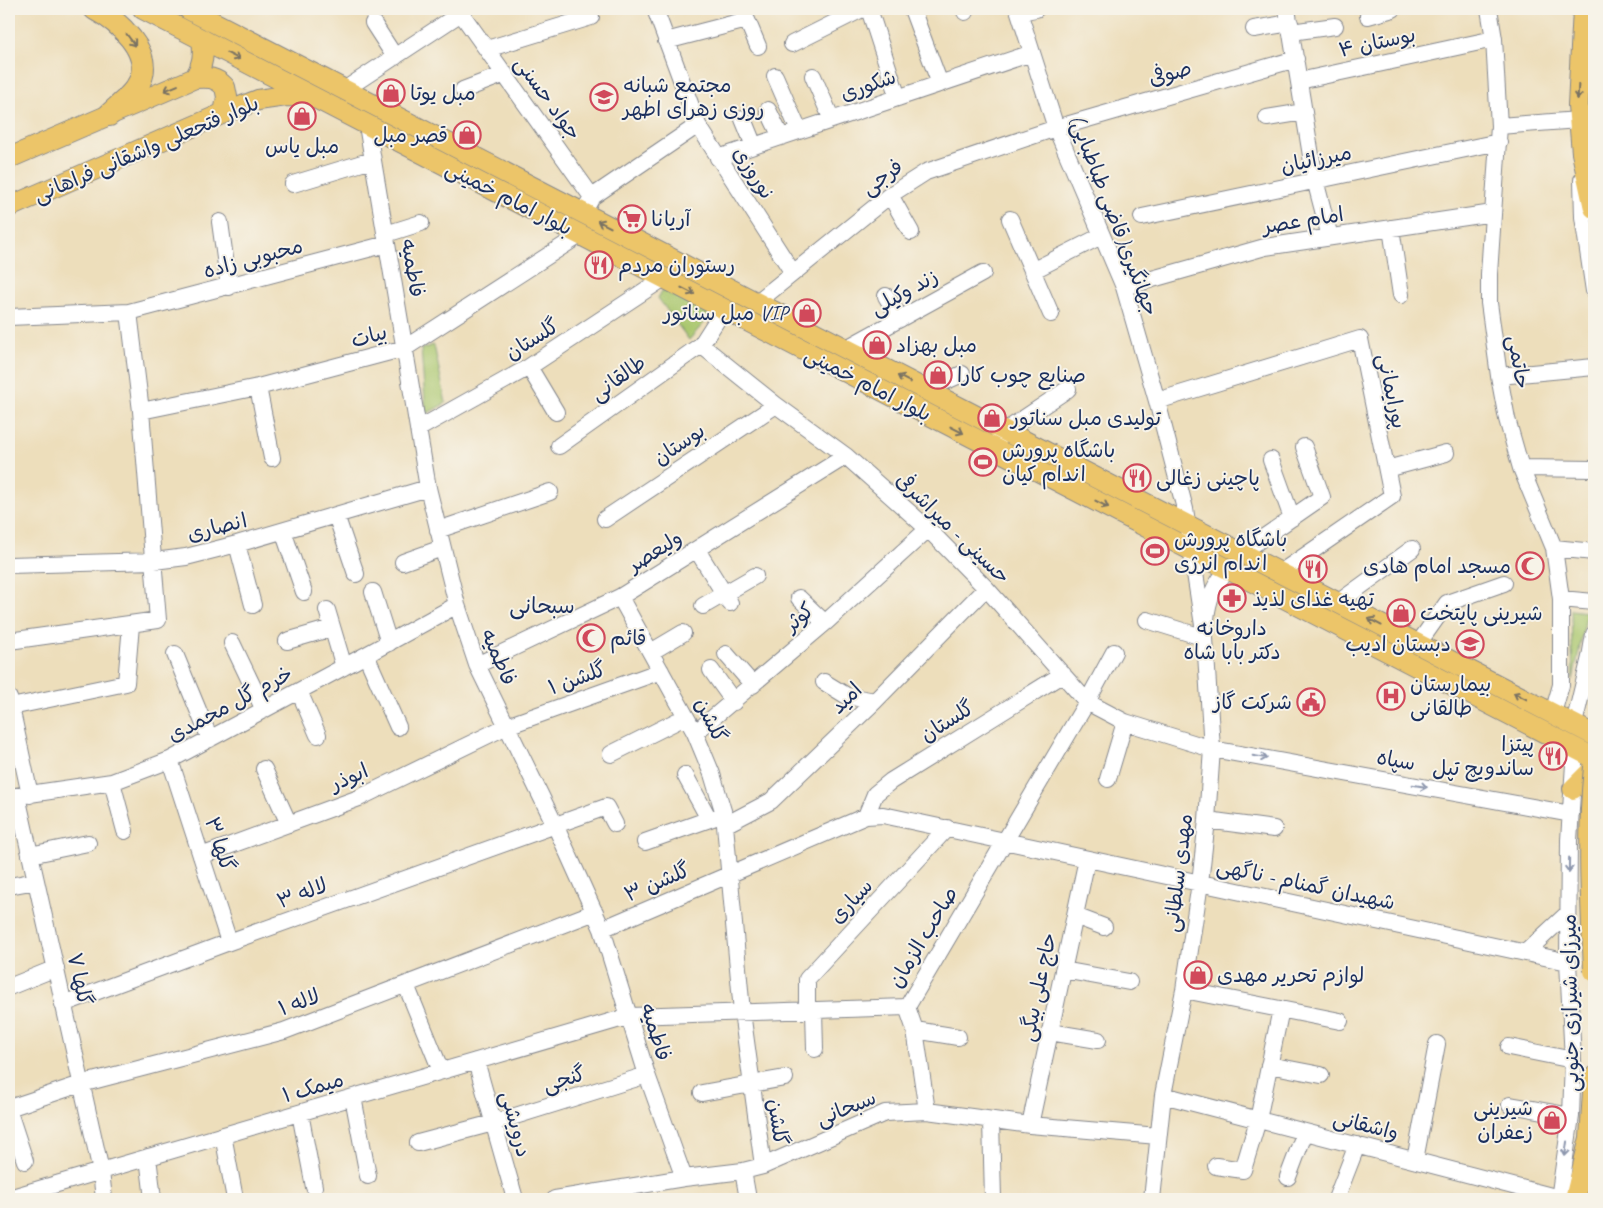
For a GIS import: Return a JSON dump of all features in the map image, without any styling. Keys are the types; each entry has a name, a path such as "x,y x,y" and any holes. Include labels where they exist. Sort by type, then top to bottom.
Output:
{"highway":[{"path":"95,9 129,36 139,51 142,61 143,73 140,83 108,115"}],"main road":[{"name":"بلوار امام خمینی","path":"143,9 1594,758"},
{"name":"بلوار امام خمینی","path":"188,9 344,90 588,205 756,303 1594,734"},
{"path":"1583,9 1578,105 1582,153 1594,208"},
{"path":"195,78 201,68 204,53 202,39"},
{"path":"9,158 195,78 208,77 215,79 225,87 227,97 224,113"},
{"name":"بلوار فتحعلی واشقانی فراهانی","path":"9,207 258,100 286,96 314,97"},
{"path":"1573,789 1594,768"},
{"name":"میرزای شیرازی جنوبی","path":"1594,768 1590,887 1594,976"},
{"name":"میرزای شیرازی جنوبی","path":"1564,1199 1590,1138 1594,1077"}],"street":[{"name":"نوروزی","path":"655,9 698,125 793,273"},
{"path":"792,44 862,9"},
{"path":"869,9 898,98"},
{"path":"912,9 940,84"},
{"path":"1019,11 1036,9"},
{"path":"1368,16 1393,9"},
{"name":"حاتمی","path":"1489,9 1494,39 1499,134 1488,274 1489,303 1507,418 1521,468 1554,548 1562,599 1561,685 1553,713"},
{"path":"344,90 460,11"},
{"name":"جواد حسنی","path":"460,11 505,74 588,205"},
{"name":"جهانگیری(قاضی طباطبایی)","path":"1019,11 1056,128 1124,287 1157,401 1185,509 1192,551"},
{"path":"487,49 591,16"},
{"path":"666,42 747,20 758,46"},
{"path":"1254,30 1290,21 1335,26"},
{"path":"1290,21 1315,180 1330,237"},
{"path":"373,23 395,57"},
{"name":"بوستان ۴","path":"1299,81 1494,39"},
{"name":"شکوری","path":"718,158 1032,53"},
{"name":"صوفی","path":"1056,128 1296,59"},
{"path":"463,90 505,74"},
{"path":"775,76 799,131"},
{"path":"812,84 832,120"},
{"path":"768,110 781,137"},
{"path":"1266,118 1304,112"},
{"path":"743,119 754,146"},
{"name":"میرزائیان","path":"1142,217 1315,180 1499,134 1579,120"},
{"name":"فاطمیه","path":"367,125 428,488 457,605 477,665 555,826 602,929 647,1075 684,1178"},
{"path":"588,205 698,125"},
{"name":"فرجی","path":"756,303 890,195 926,172 1056,128"},
{"path":"1582,153 1583,217 1594,291"},
{"path":"293,184 372,160"},
{"path":"890,195 911,232"},
{"name":"امام عصر","path":"1124,287 1265,247 1493,213"},
{"path":"1010,219 1051,314"},
{"path":"220,222 229,287"},
{"name":"محبوبی زاده","path":"9,317 130,312 229,287 386,239 421,223"},
{"path":"1391,228 1400,295"},
{"name":"بیات","path":"141,411 258,387 404,348 580,235"},
{"path":"1032,271 1102,236"},
{"name":"زند وکیلی","path":"845,349 983,273"},
{"name":"گلستان","path":"418,429 529,367 664,278"},
{"path":"886,296 900,319"},
{"path":"701,345 724,309"},
{"path":"9,641 158,620 141,411 130,312"},
{"name":"پورایمانی","path":"1157,401 1360,339 1392,496 1280,573"},
{"name":"حسینی - میراشرفی","path":"701,345 776,405 846,456 928,529 986,588 1087,702 1125,722 1212,748"},
{"name":"طالقانی","path":"559,446 701,345"},
{"path":"529,367 556,412"},
{"path":"1499,376 1594,367"},
{"path":"926,390 962,374"},
{"path":"258,387 272,458"},
{"path":"990,447 1006,431 1068,389"},
{"name":"بوستان","path":"605,519 776,405"},
{"path":"1241,553 1322,497 1304,447"},
{"path":"1387,469 1446,453"},
{"name":"ولیعصر","path":"477,665 620,597 846,456"},
{"path":"1271,460 1292,518"},
{"path":"1521,468 1594,469"},
{"name":"انصاری","path":"9,565 154,561 186,557 283,531 428,488"},
{"path":"438,530 550,492"},
{"path":"336,515 356,574"},
{"name":"کوثر","path":"695,733 734,702 825,623 928,529"},
{"path":"283,531 304,592"},
{"path":"237,544 253,605"},
{"path":"402,562 442,548"},
{"path":"1554,548 1594,552"},
{"path":"1339,602 1412,549"},
{"path":"697,550 727,599"},
{"name":"مهدی سلطانی","path":"1152,1199 1163,1095 1184,990 1200,883 1212,748 1205,638 1192,551"},
{"path":"1147,620 1205,638 1209,599 1220,578 1228,570"},
{"path":"703,606 727,599 755,576"},
{"path":"1418,644 1447,603 1504,583"},
{"name":"امید","path":"645,842 771,801 986,588"},
{"path":"373,592 389,643"},
{"name":"گلشن","path":"620,597 695,733 712,774 729,874 742,1012 763,1166"},
{"path":"799,598 825,623"},
{"path":"1562,599 1594,602"},
{"name":"خرم گل محمدی","path":"19,796 112,782 170,760 457,605"},
{"path":"327,610 344,667"},
{"path":"11,711 126,683 131,625"},
{"path":"287,642 332,628"},
{"path":"651,652 683,633"},
{"path":"1574,724 1594,634"},
{"path":"232,643 264,710"},
{"name":"صاحب الزمان","path":"630,1016 907,1007 1087,702 1114,652"},
{"path":"175,654 210,739"},
{"path":"726,654 753,685"},
{"path":"366,655 398,727"},
{"path":"1590,657 1594,676"},
{"path":"710,670 734,702"},
{"name":"گلشن ۱","path":"507,726 661,671"},
{"name":"گلستان","path":"866,816 875,794 891,781 1063,674"},
{"path":"824,682 847,696 874,701"},
{"path":"299,691 318,734"},
{"name":"گلها ۷","path":"11,711 19,796 30,855 101,1171 104,1199"},
{"path":"611,754 686,717"},
{"path":"1108,779 1125,722"},
{"name":"ابوذر","path":"201,856 359,798 507,726"},
{"name":"میرزای شیرازی جنوبی","path":"1564,1199 1571,1116 1573,1060 1568,962 1569,840 1574,764 1570,746"},
{"name":"سپاه","path":"1212,748 1571,814"},
{"name":"گلها ۳","path":"170,760 229,942"},
{"path":"264,769 289,824"},
{"path":"685,775 719,819"},
{"path":"112,782 125,832"},
{"name":"لاله ۳","path":"64,1004 229,942 555,826 606,806 615,824"},
{"path":"1569,840 1584,818 1594,812"},
{"path":"729,874 866,816 883,815 1005,841"},
{"path":"1207,820 1274,829"},
{"name":"سیاری","path":"815,1049 807,979 947,828"},
{"name":"شهیدان گمنام - ناگهی","path":"1005,841 1568,962"},
{"path":"30,855 88,843"},
{"name":"حاج علی بیگی","path":"1030,1125 1087,859"},
{"name":"گلشن ۳","path":"602,929 729,874"},
{"path":"9,886 36,880"},
{"name":"لاله ۱","path":"9,1108 81,1084 284,1031 595,912"},
{"path":"1525,953 1568,913"},
{"path":"1075,916 1104,927"},
{"path":"9,987 56,968"},
{"path":"1063,970 1129,982"},
{"path":"406,985 439,1066"},
{"path":"1184,990 1340,1021"},
{"path":"907,1007 915,1030 927,1111"},
{"path":"1216,1166 1243,1170 1258,1120 1280,1009"},
{"name":"میمک ۱","path":"9,1198 630,1016"},
{"path":"915,1030 958,1037"},
{"path":"1050,1032 1098,1040"},
{"path":"1415,1160 1437,1044"},
{"path":"1509,1047 1573,1060"},
{"name":"درویشی","path":"476,1061 515,1199"},
{"path":"1269,1064 1322,1075"},
{"name":"گنجی","path":"418,1143 493,1123 647,1075"},
{"path":"702,1093 785,1078"},
{"name":"واشقانی","path":"1163,1095 1564,1199"},
{"path":"353,1097 368,1176"},
{"path":"1510,1105 1571,1116"},
{"name":"سبحانی","path":"555,1199 641,1192 684,1178 743,1171 763,1166 885,1113 927,1111 1030,1125 1158,1136"},
{"path":"9,1112 25,1161"},
{"path":"300,1113 314,1187"},
{"path":"991,1120 993,1199"},
{"path":"1288,1176 1305,1132"},
{"path":"223,1135 235,1199"},
{"path":"1336,1199 1357,1145"},
{"path":"148,1157 153,1199"},
{"path":"743,1171 748,1199"}],"green space":[{"path":"669,287 712,314 689,340 658,298 662,291"},
{"path":"434,345 446,403 426,414 421,349"},
{"path":"1571,610 1587,612 1573,680"}],"place":[{"name":"مبل یوتا","path":"391,93"},
{"name":"مجتمع شبانه روزی زهرای اطهر","path":"604,97"},
{"name":"مبل یاس","path":"302,116"},
{"name":"قصر مبل","path":"467,135"},
{"name":"آريانا","path":"632,219"},
{"name":"رستوران مردم","path":"599,265"},
{"name":"مبل سناتور VIP","path":"807,313"},
{"name":"مبل بهزاد","path":"877,345"},
{"name":"صنایع چوب کارا","path":"938,375"},
{"name":"تولیدی مبل سناتور","path":"992,418"},
{"name":"باشگاه پرورش اندام کیان","path":"983,462"},
{"name":"پاچینی زغالی","path":"1137,478"},
{"name":"باشگاه پرورش اندام انرژی","path":"1155,551"},
{"name":"مسجد امام هادی","path":"1530,566"},
{"name":"تهیه غذای لذیذ","path":"1313,569"},
{"name":"داروخانه دکتر بابا شاه","path":"1232,598"},
{"name":"شیرینی پایتخت","path":"1401,613"},
{"name":"قائم","path":"591,638"},
{"name":"دبستان ادیب","path":"1470,644"},
{"name":"بیمارستان طالقانی","path":"1391,696"},
{"name":"شرکت گاز","path":"1311,702"},
{"name":"پیتزا ساندویچ تپل","path":"1553,756"},
{"name":"لوازم تحریر مهدی","path":"1198,975"},
{"name":"شیرینی زعفران","path":"1552,1120"}],"district":[{"name":"سبحانی","path":"542,606"}]}
